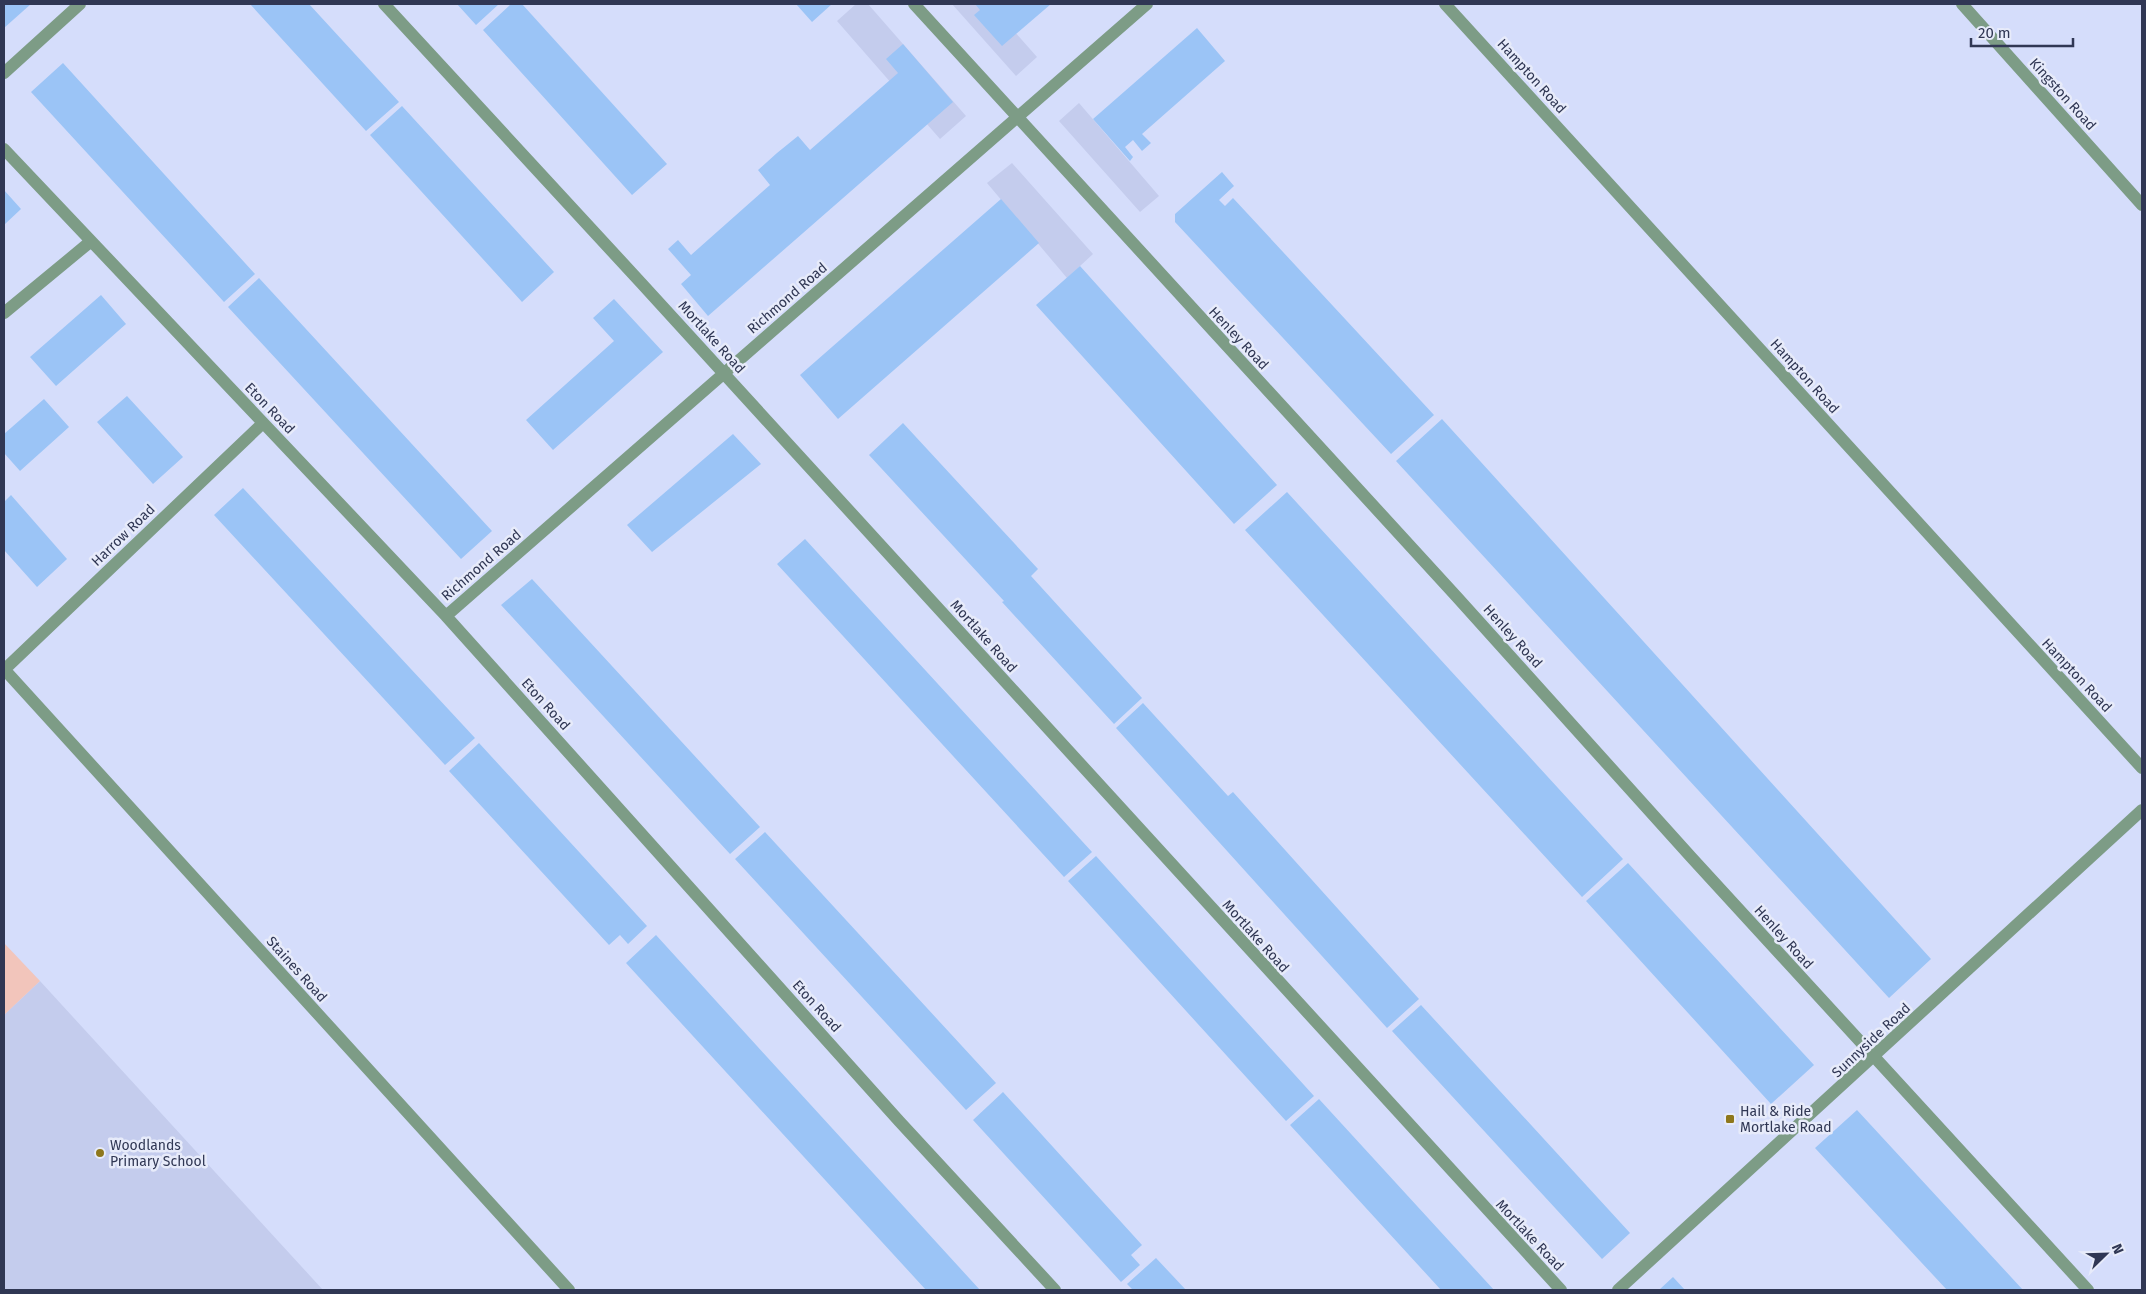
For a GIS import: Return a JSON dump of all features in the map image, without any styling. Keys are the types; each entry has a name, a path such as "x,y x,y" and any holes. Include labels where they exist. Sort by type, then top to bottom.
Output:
{"street":[{"path":"4,73 80,4"},
{"name":"Mortlake Road","path":"384,4 880,543 1145,837 1561,1290"},
{"name":"Henley Road","path":"914,4 2088,1290"},
{"name":"Richmond Road","path":"446,616 1147,4"},
{"name":"Hampton Road","path":"1445,4 2142,768"},
{"name":"Kingston Road","path":"1962,4 2142,205"},
{"name":"Eton Road","path":"4,149 446,616 899,1121 1055,1290"},
{"path":"4,313 90,242"},
{"name":"Harrow Road","path":"4,669 263,423"},
{"name":"Staines Road","path":"4,669 568,1290"},
{"name":"Sunnyside Road","path":"1618,1290 2142,810"}],"shaded area":[{"path":"856,4 868,4 966,116 940,139 837,21"},
{"path":"952,4 990,4 1037,57 1016,76"},
{"path":"1079,103 1159,196 1140,212 1059,121"},
{"path":"1012,163 1093,254 1067,278 987,183"},
{"path":"4,943 40,981 4,1015"},
{"name":"Woodlands Primary School","path":"40,981 323,1290 4,1290 4,1015"}],"building":[{"path":"4,4 31,4 4,28"},
{"path":"250,4 309,4 399,102 366,131"},
{"path":"457,4 499,4 476,25"},
{"path":"511,4 522,4 667,164 632,195 483,30"},
{"path":"796,4 832,4 812,22"},
{"path":"975,4 1051,4 1002,46 974,15 980,10"},
{"path":"1197,28 1225,61 1142,134 1151,143 1142,151 1133,140 1125,147 1133,157 1130,161 1093,119"},
{"path":"903,44 953,102 708,316 681,284 691,275 668,249 678,240 691,255 770,185 758,170 777,153 798,136 810,150 898,73 886,59"},
{"path":"63,63 255,274 224,302 31,92"},
{"path":"402,106 554,272 522,302 370,135"},
{"path":"1222,172 1234,186 1219,200 1225,206 1233,198 1434,415 1391,454 1175,222 1175,214"},
{"path":"4,190 21,209 4,225"},
{"path":"1001,199 1039,243 838,419 800,375"},
{"path":"1080,266 1277,485 1234,524 1036,305"},
{"path":"259,278 492,531 461,559 228,307"},
{"path":"101,295 126,324 56,386 30,357"},
{"path":"614,299 663,352 553,450 526,420 614,341 593,318"},
{"path":"127,396 183,457 153,484 97,422"},
{"path":"44,399 69,427 20,471 4,453 4,434"},
{"path":"1442,419 1931,959 1889,998 1396,461"},
{"path":"903,423 1038,569 1031,576 1142,698 1114,724 869,455"},
{"path":"733,434 761,464 652,552 627,525"},
{"path":"243,488 475,738 445,765 214,515"},
{"path":"1287,492 1623,859 1582,897 1245,530"},
{"path":"11,495 67,559 37,587 4,550 4,502"},
{"path":"805,539 1092,852 1064,877 777,564"},
{"path":"532,579 760,827 730,854 501,605"},
{"path":"1143,703 1228,796 1233,792 1419,999 1387,1028 1116,728"},
{"path":"479,743 647,926 628,944 620,935 609,945 449,771"},
{"path":"765,832 996,1083 966,1110 735,859"},
{"path":"1096,856 1314,1096 1286,1121 1068,881"},
{"path":"1628,863 1814,1065 1771,1104 1586,901"},
{"path":"656,935 980,1290 926,1290 626,963"},
{"path":"1421,1005 1630,1233 1602,1259 1392,1031"},
{"path":"1003,1092 1142,1245 1131,1255 1140,1265 1121,1282 973,1120"},
{"path":"1319,1099 1494,1290 1441,1290 1290,1125"},
{"path":"1857,1110 2023,1290 1947,1290 1815,1148"},
{"path":"1156,1258 1186,1290 1133,1290 1127,1284"},
{"path":"1673,1277 1685,1290 1659,1290"}],"place":[{"name":"Hail & Ride Mortlake Road","path":"1730,1119"},
{"name":"Woodlands Primary School","path":"100,1153"}]}
